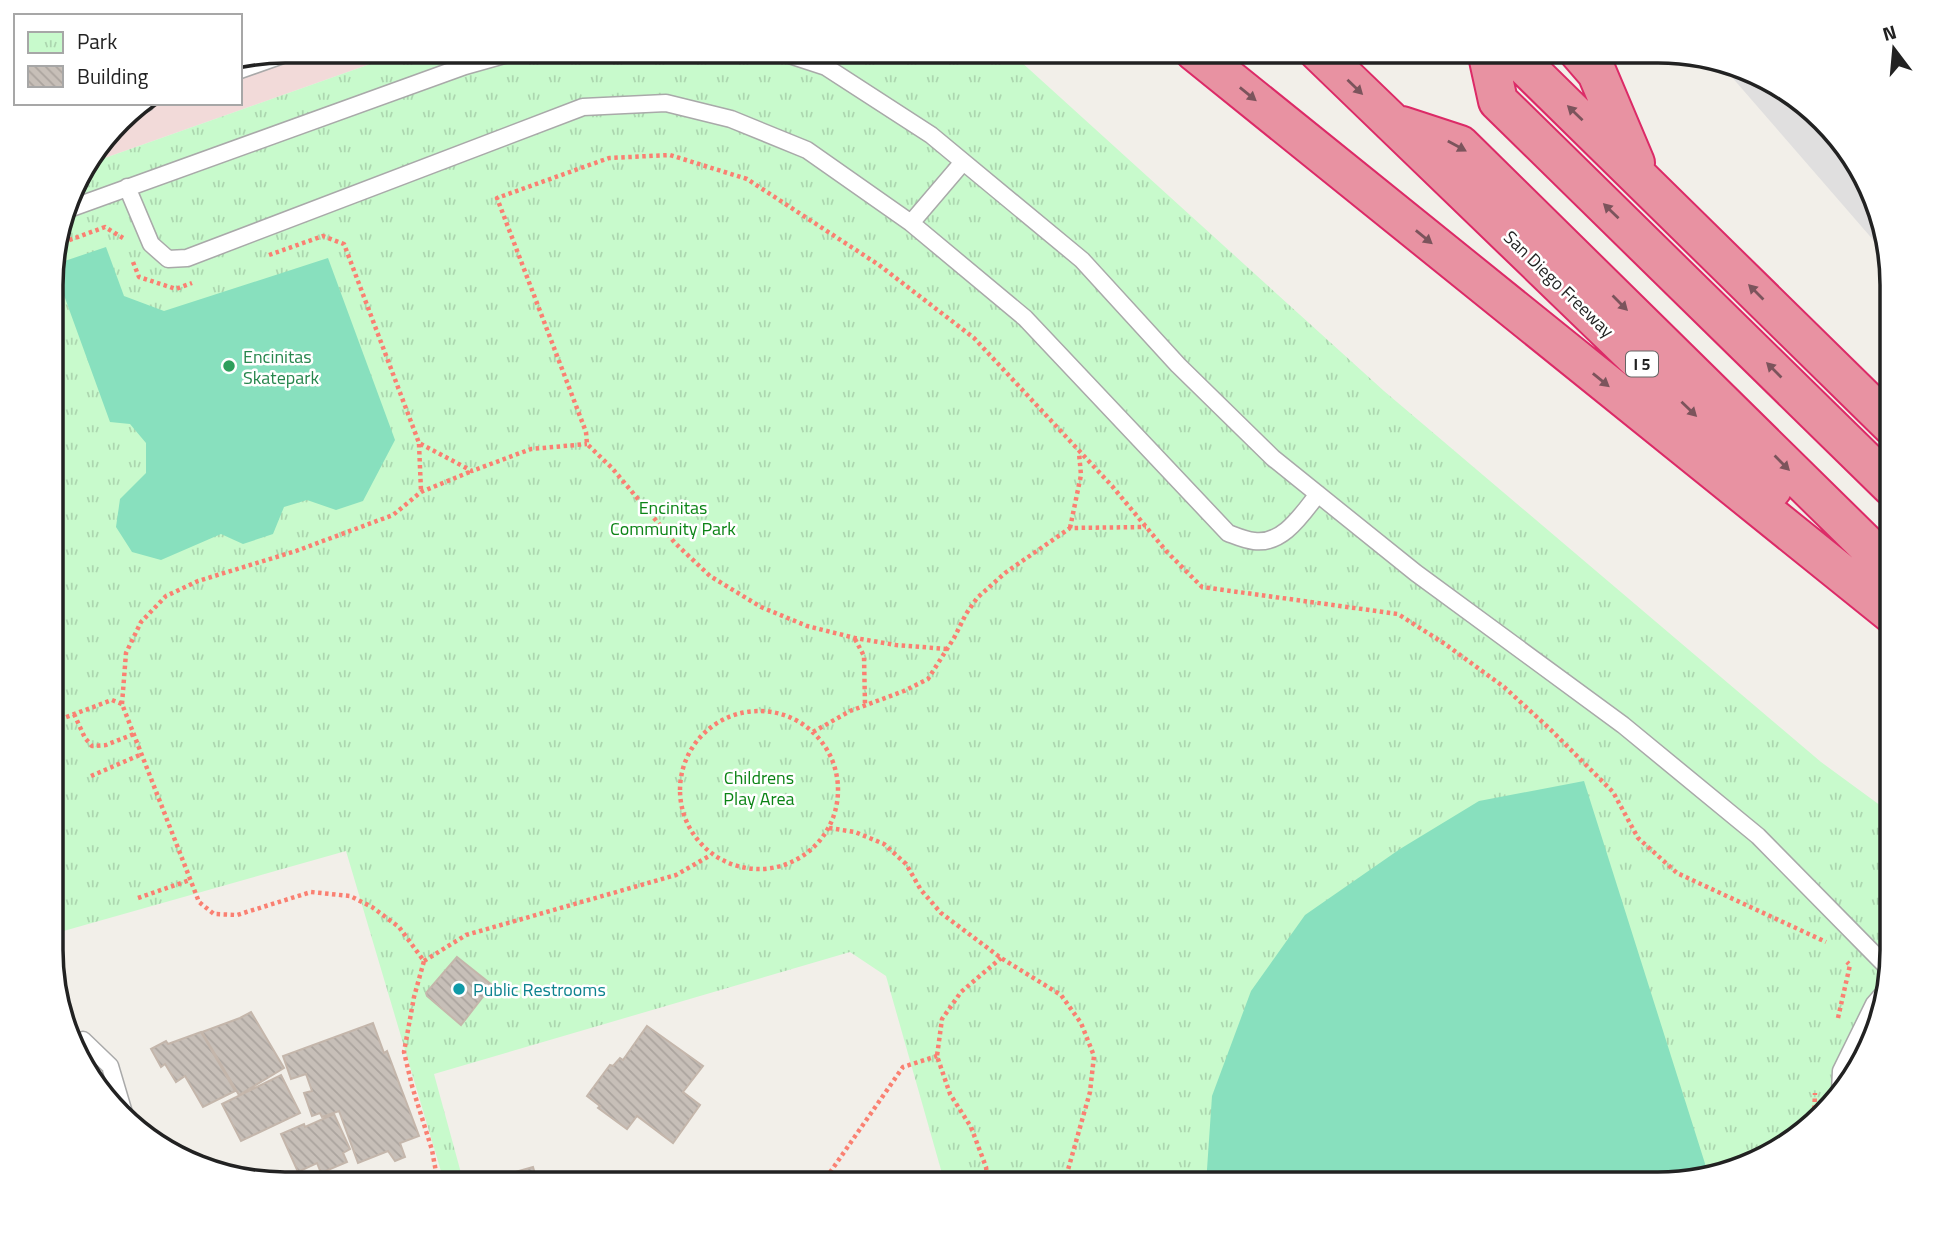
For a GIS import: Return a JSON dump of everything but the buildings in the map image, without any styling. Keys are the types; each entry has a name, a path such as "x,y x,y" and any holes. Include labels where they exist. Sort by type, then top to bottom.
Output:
{"highway":[{"path":"1209,63 1880,604"},
{"name":"San Diego Freeway","path":"1330,63 1880,592"},
{"path":"1490,63 1498,101 1880,474"},
{"path":"1522,63 1880,414"},
{"path":"1588,63 1597,73 1642,178"},
{"path":"1393,124 1460,145 1880,558"}],"lane":[{"path":"78,206 476,63"},
{"path":"814,63 826,67 931,135 1082,260 1178,365 1273,458 1416,573 1623,725 1758,836 1880,960"},
{"path":"127,187 151,244 168,258 187,258 583,107 666,103 731,119 807,150 911,223 1025,318 1228,533 1255,541 1275,539 1293,524 1318,494"},
{"path":"911,223 963,162"},
{"path":"1842,1075 1871,1010"},
{"path":"83,1040 110,1066 119,1096"}],"path":[{"path":"498,198 586,432 587,444 612,468 675,543 710,576 761,607 807,626 896,645 947,649"},
{"path":"346,250 419,443 421,492"},
{"path":"419,443 472,471"},
{"path":"424,961 399,927 372,907 350,897 311,892 237,915 214,914 199,902 122,704 126,653 141,622 166,596 198,581 296,551 393,515 421,492 531,449 587,444"},
{"path":"1070,528 1081,475 1079,450"},
{"path":"813,732 865,705 929,679 977,598 1004,573 1070,528 1146,527"},
{"path":"855,638 864,656 865,705"},
{"path":"63,718 112,699 122,704"},
{"path":"767,711 792,717 813,732 829,751 838,776 838,803 829,828 812,849 789,864 763,870 736,867 711,855 692,835 681,811 679,785 684,760 698,738 717,722 741,712 767,711"},
{"path":"75,713 85,738 92,746 106,745 134,734"},
{"path":"91,776 142,754"},
{"path":"829,828 855,832 884,844 906,864 941,913 1001,958 1061,995 1081,1023 1094,1056 1090,1092 1067,1172"},
{"path":"436,1172 404,1052 424,961 466,935 676,875 711,855"},
{"path":"138,898 190,880"},
{"path":"987,1172 971,1127 950,1094 937,1056 942,1019 961,992 1001,958"},
{"path":"830,1172 903,1068 937,1056"}],"shaded area":[{"path":"285,63 373,63 102,159 128,128 156,105 242,105 242,67"},
{"path":"1731,76 1781,100 1825,139 1843,162 1863,200 1875,242"}],"green space":[{"name":"Encinitas Community Park","path":"373,63 1022,63 1384,391 1821,762 1880,805 1880,965 1876,993 1857,1048 1843,1073 1825,1096 1793,1126 1756,1149 1729,1160 1673,1172 942,1172 886,976 850,952 434,1074 461,1172 441,1172 346,851 63,931 63,285 71,227 80,200 102,159"},
{"name":"Encinitas Skatepark","path":"106,247 124,296 164,311 328,258 395,440 363,501 336,510 307,500 284,507 273,534 243,544 221,534 161,560 132,552 116,527 120,499 146,473 146,443 130,424 110,422 63,293 65,261"},
{"path":"1584,781 1706,1167 1673,1172 1207,1172 1212,1096 1251,991 1305,915 1400,849 1479,801"}],"place":[{"name":"Encinitas Skatepark","path":"229,366"},
{"name":"Public Restrooms","path":"459,989"}],"park label":[{"name":"Childrens Play Area","path":"759,787"}]}
